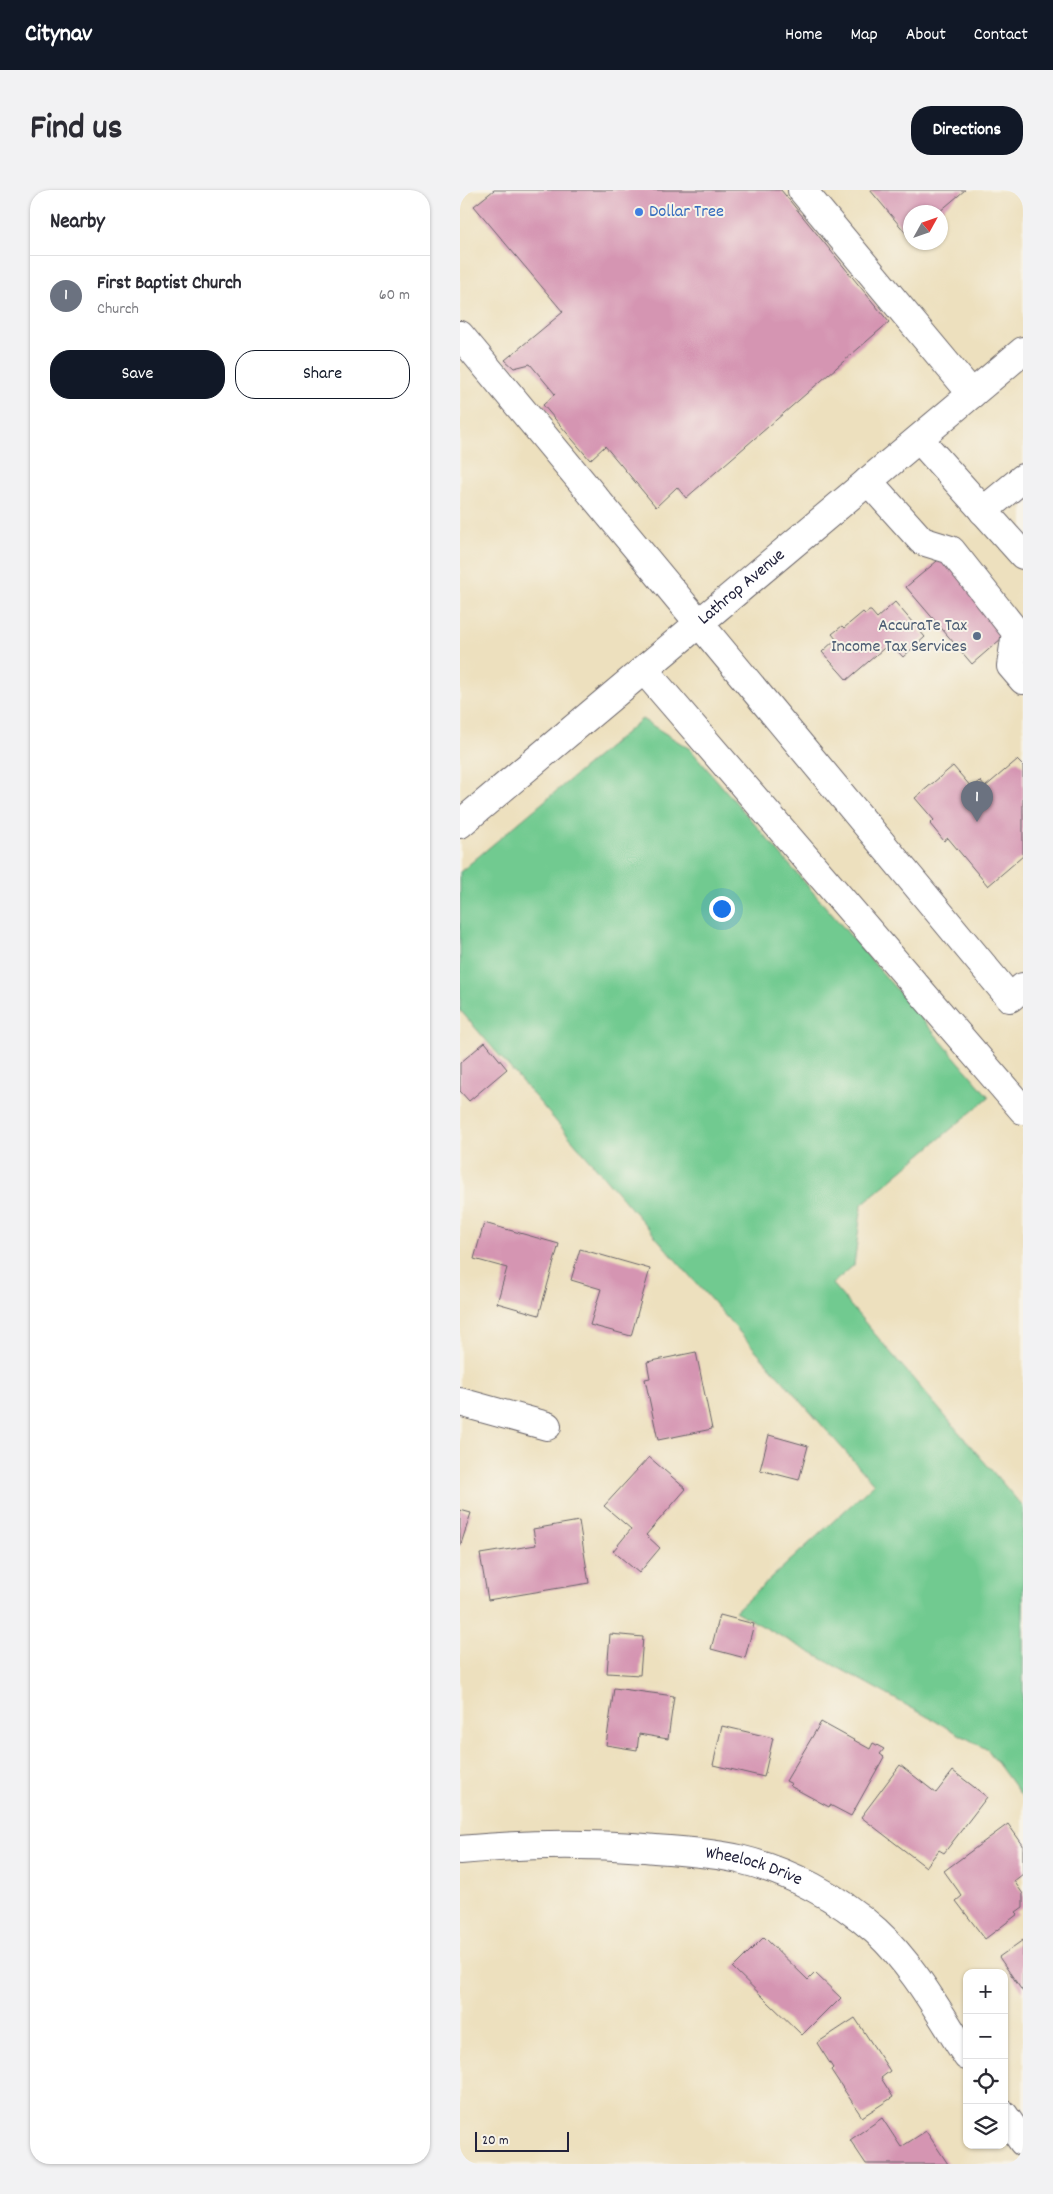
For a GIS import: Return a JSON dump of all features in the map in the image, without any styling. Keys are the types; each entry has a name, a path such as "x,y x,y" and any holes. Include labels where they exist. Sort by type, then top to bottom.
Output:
{"street":[{"path":"802,190 972,394"},
{"path":"460,336 700,622 1010,998 1023,987"},
{"name":"Lathrop Avenue","path":"460,824 1023,351"},
{"path":"918,438 1023,556"},
{"path":"983,511 1023,478"},
{"path":"868,480 922,541 951,550 1016,632 1011,666 1023,680"},
{"path":"644,670 1023,1110"},
{"path":"460,1402 546,1426"},
{"name":"Wheelock Drive","path":"460,1850 514,1845 591,1844 688,1852 738,1859 772,1869 812,1886 856,1915 877,1932 912,1971 963,2050"},
{"path":"1008,2121 1023,2142"}],"green space":[{"path":"642,719 690,749 989,1097 862,1204 854,1265 832,1284 1023,1507 1023,1798 988,1750 735,1611 874,1484 674,1258 460,1010 460,872"}],"building":[{"path":"494,190 781,190 889,322 686,498 677,487 656,507 605,446 590,460 543,405 555,394 530,364 514,368 505,360 563,312 474,206"},
{"path":"870,190 965,190 947,205 903,205 903,230"},
{"path":"943,556 1009,632 972,664 906,587"},
{"path":"895,602 925,637 903,657 890,643 847,680 822,652 836,639 832,634 842,626 844,628 863,612 865,614 871,611 877,618"},
{"path":"1017,760 1023,766 1023,856 988,886 948,838 944,841 930,824 934,820 915,798 953,766 972,788 980,781 985,787"},
{"path":"485,1042 507,1069 469,1101 460,1091 460,1063"},
{"path":"484,1223 559,1244 539,1315 497,1303 507,1268 474,1259"},
{"path":"580,1249 650,1269 631,1336 590,1325 601,1289 571,1280"},
{"path":"696,1352 712,1429 658,1440 645,1379 650,1378 647,1362"},
{"path":"769,1435 808,1446 799,1480 760,1470"},
{"path":"649,1457 686,1489 646,1535 660,1548 639,1573 613,1551 631,1529 604,1506"},
{"path":"460,1510 471,1513 460,1547"},
{"path":"579,1521 589,1583 488,1600 480,1554 536,1545 533,1529"},
{"path":"720,1615 754,1624 745,1658 711,1649"},
{"path":"610,1634 643,1637 640,1675 607,1673"},
{"path":"614,1688 674,1696 668,1739 639,1734 637,1750 606,1745"},
{"path":"821,1722 870,1749 873,1743 884,1749 880,1754 884,1757 851,1816 830,1805 829,1807 790,1786 792,1784 786,1781"},
{"path":"722,1726 773,1738 764,1777 713,1765"},
{"path":"900,1765 936,1793 953,1771 987,1797 944,1853 939,1850 926,1867 861,1817"},
{"path":"1008,1824 1023,1845 1023,1874 1014,1881 1023,1894 1023,1907 1016,1912 1018,1914 985,1939 956,1901 962,1896 944,1871"},
{"path":"764,1937 808,1980 815,1973 841,1998 802,2035 733,1968"},
{"path":"1023,1940 1023,1992 1008,1969 999,1957"},
{"path":"855,2018 890,2071 881,2078 893,2097 862,2117 831,2070 833,2068 817,2043"},
{"path":"882,2118 901,2147 926,2131 948,2164 866,2164 850,2140"}],"place":[{"name":"Dollar Tree","path":"639,212"},
{"name":"AccuraTe Tax Income Tax Services","path":"977,636"},
{"name":"First Baptist Church","path":"977,822"}]}
